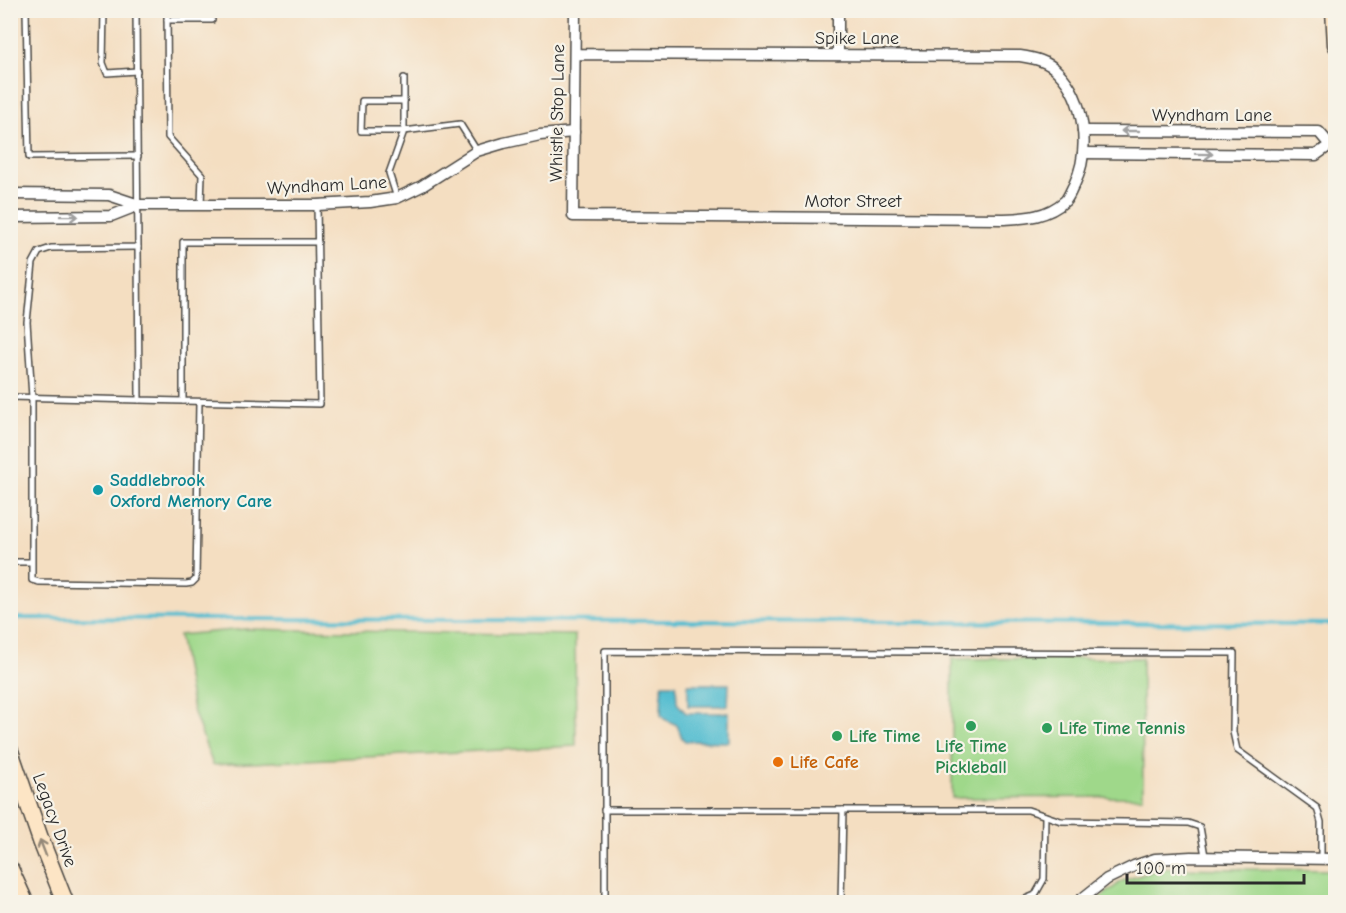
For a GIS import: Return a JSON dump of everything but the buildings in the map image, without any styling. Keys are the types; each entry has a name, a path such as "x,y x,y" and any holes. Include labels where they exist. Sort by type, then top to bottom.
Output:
{"main road":[{"path":"1334,10 1335,45"},
{"name":"Legacy Drive","path":"10,751 41,842 65,903"},
{"path":"10,869 25,903"}],"street":[{"name":"Whistle Stop Lane","path":"573,216 575,10"},
{"path":"838,10 838,54"},
{"name":"Spike Lane","path":"575,54 838,54 1038,58 1057,70 1072,89 1081,118 1083,142"},
{"name":"Wyndham Lane","path":"10,194 110,195 139,205 317,205 370,202 397,198 422,186 477,151 540,135 574,132"},
{"name":"Wyndham Lane","path":"1083,142 1319,132 1333,145"},
{"path":"1083,142 1316,155 1333,145"},
{"name":"Motor Street","path":"573,216 1004,219 1035,217 1051,211 1066,200 1079,174 1083,142"},
{"name":"Wyndham Lane","path":"10,217 111,216 139,205"},
{"path":"1078,903 1107,879 1155,859 1205,857 1335,859"}],"lane":[{"path":"26,10 28,157 138,156"},
{"path":"104,10 104,63 107,73 137,71"},
{"path":"136,10 139,400"},
{"path":"167,10 168,136 202,175 201,205"},
{"path":"167,20 212,20"},
{"path":"397,198 389,173 404,131 404,78"},
{"path":"405,101 362,101 361,131 404,131 460,124 477,151"},
{"path":"10,397 320,404 317,205"},
{"path":"183,401 183,242 318,242"},
{"path":"138,247 43,249 36,255 33,263 27,322 32,397 32,580 39,582 186,584 196,579 199,402"},
{"path":"10,562 31,562"},
{"path":"847,903 605,902 605,651 1234,653 1233,732 1238,750 1317,808 1321,822 1321,858"},
{"path":"604,810 1028,810 1061,821 1188,823 1200,826 1205,857"},
{"path":"841,902 843,810"},
{"path":"1018,903 1035,895 1044,879 1045,816"}],"green space":[{"path":"245,629 575,635 576,746 213,765 193,710 179,635"},
{"name":"Life Time Tennis","path":"1142,658 1143,797 952,798 952,659"},
{"path":"1163,868 1335,870 1335,902 1095,902 1122,881"}],"water":[{"path":"662,684 676,684 677,703 686,713 729,713 729,742 685,741 677,725 664,719 661,715"},
{"path":"688,684 729,684 728,706 688,706"}],"waterway":[{"path":"15,618 1336,624"}],"place":[{"name":"Saddlebrook Oxford Memory Care","path":"98,490"},
{"name":"Life Time Pickleball","path":"971,726"},
{"name":"Life Time Tennis","path":"1047,728"},
{"name":"Life Time","path":"837,736"},
{"name":"Life Cafe","path":"778,762"}]}
